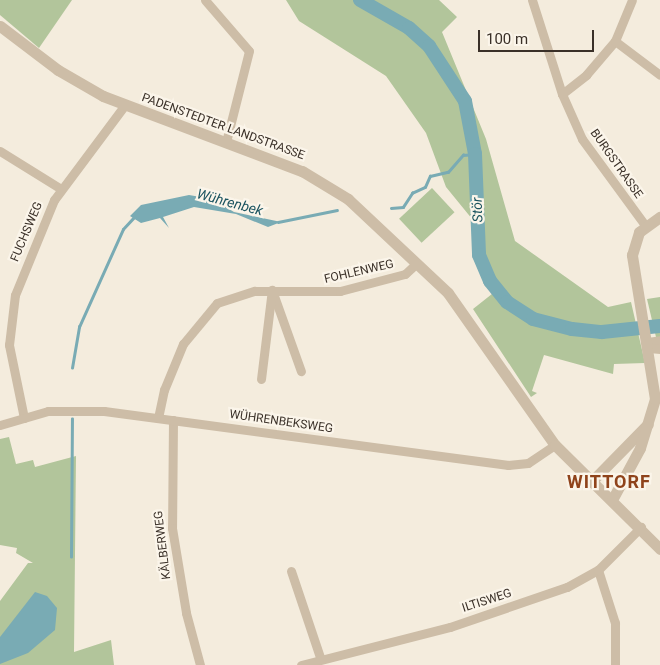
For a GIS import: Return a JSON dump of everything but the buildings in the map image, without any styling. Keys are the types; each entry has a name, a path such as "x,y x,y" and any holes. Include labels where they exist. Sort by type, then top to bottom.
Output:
{"street":[{"path":"205,0 249,50 226,142"},
{"name":"BURGSTRASSE","path":"532,0 562,94 588,149 645,225"},
{"path":"562,94 586,75 614,41 632,0"},
{"name":"PADENSTEDTER LANDSTRASSE","path":"0,26 58,70 124,106 226,142 332,187 417,263 472,324 555,446 591,482 641,527 660,549"},
{"path":"614,41 660,76"},
{"name":"FUCHSWEG","path":"24,418 11,357 10,320 35,242 60,189 124,106"},
{"path":"0,151 60,189"},
{"path":"612,500 649,423 656,380 653,343 644,323 632,255 645,225 660,217"},
{"name":"FOHLENWEG","path":"158,418 169,373 205,312 234,294 272,290 340,291 405,274 417,263"},
{"path":"272,290 301,371"},
{"path":"261,379 272,290"},
{"path":"0,319 10,320"},
{"name":"WÜHRENBEKSWEG","path":"0,425 24,418 69,410 158,418 508,465 528,463 555,446"},
{"name":"KÄLBERWEG","path":"173,420 172,528 182,592 200,665"},
{"path":"591,482 649,423"},
{"name":"ILTISWEG","path":"301,665 320,657 450,627 567,587 598,570 641,527"},
{"path":"598,570 615,622 615,665"},
{"path":"291,571 320,657"}],"green space":[{"path":"0,0 72,0 39,48 0,15"},
{"path":"286,0 439,0 457,17 442,32 486,139 515,241 608,307 631,302 645,363 614,364 613,374 544,355 532,391 537,393 531,397 473,309 497,290 479,255 477,225 446,187 426,133 386,76 299,21"},
{"path":"432,188 455,212 422,243 399,219"},
{"path":"660,297 660,337 656,337 647,299"},
{"path":"9,437 16,464 33,460 35,467 76,456 74,652 111,640 114,665 0,665 0,601 28,563 33,563 16,553 17,548 0,545 0,439"}],"water":[{"path":"189,195 212,199 234,212 281,222 268,227 236,214 194,207 163,217 169,228 160,218 141,223 130,216 141,205"},
{"path":"35,592 47,596 57,608 55,630 28,653 0,664 0,637"}],"waterway":[{"name":"Stör","path":"360,0 409,28 429,46 465,101 475,154 479,255 490,281 507,302 533,319 572,329 602,332 660,326"},
{"name":"Wührenbek","path":"391,208 403,207 412,193 425,187 430,176 448,172 463,155 475,154"},
{"name":"Wührenbek","path":"278,222 337,210"},
{"name":"Wührenbek","path":"72,368 79,327 123,229 134,217"},
{"name":"Wührenbek","path":"71,557 72,419"}],"district":[{"name":"WITTORF","path":"609,482"}]}
